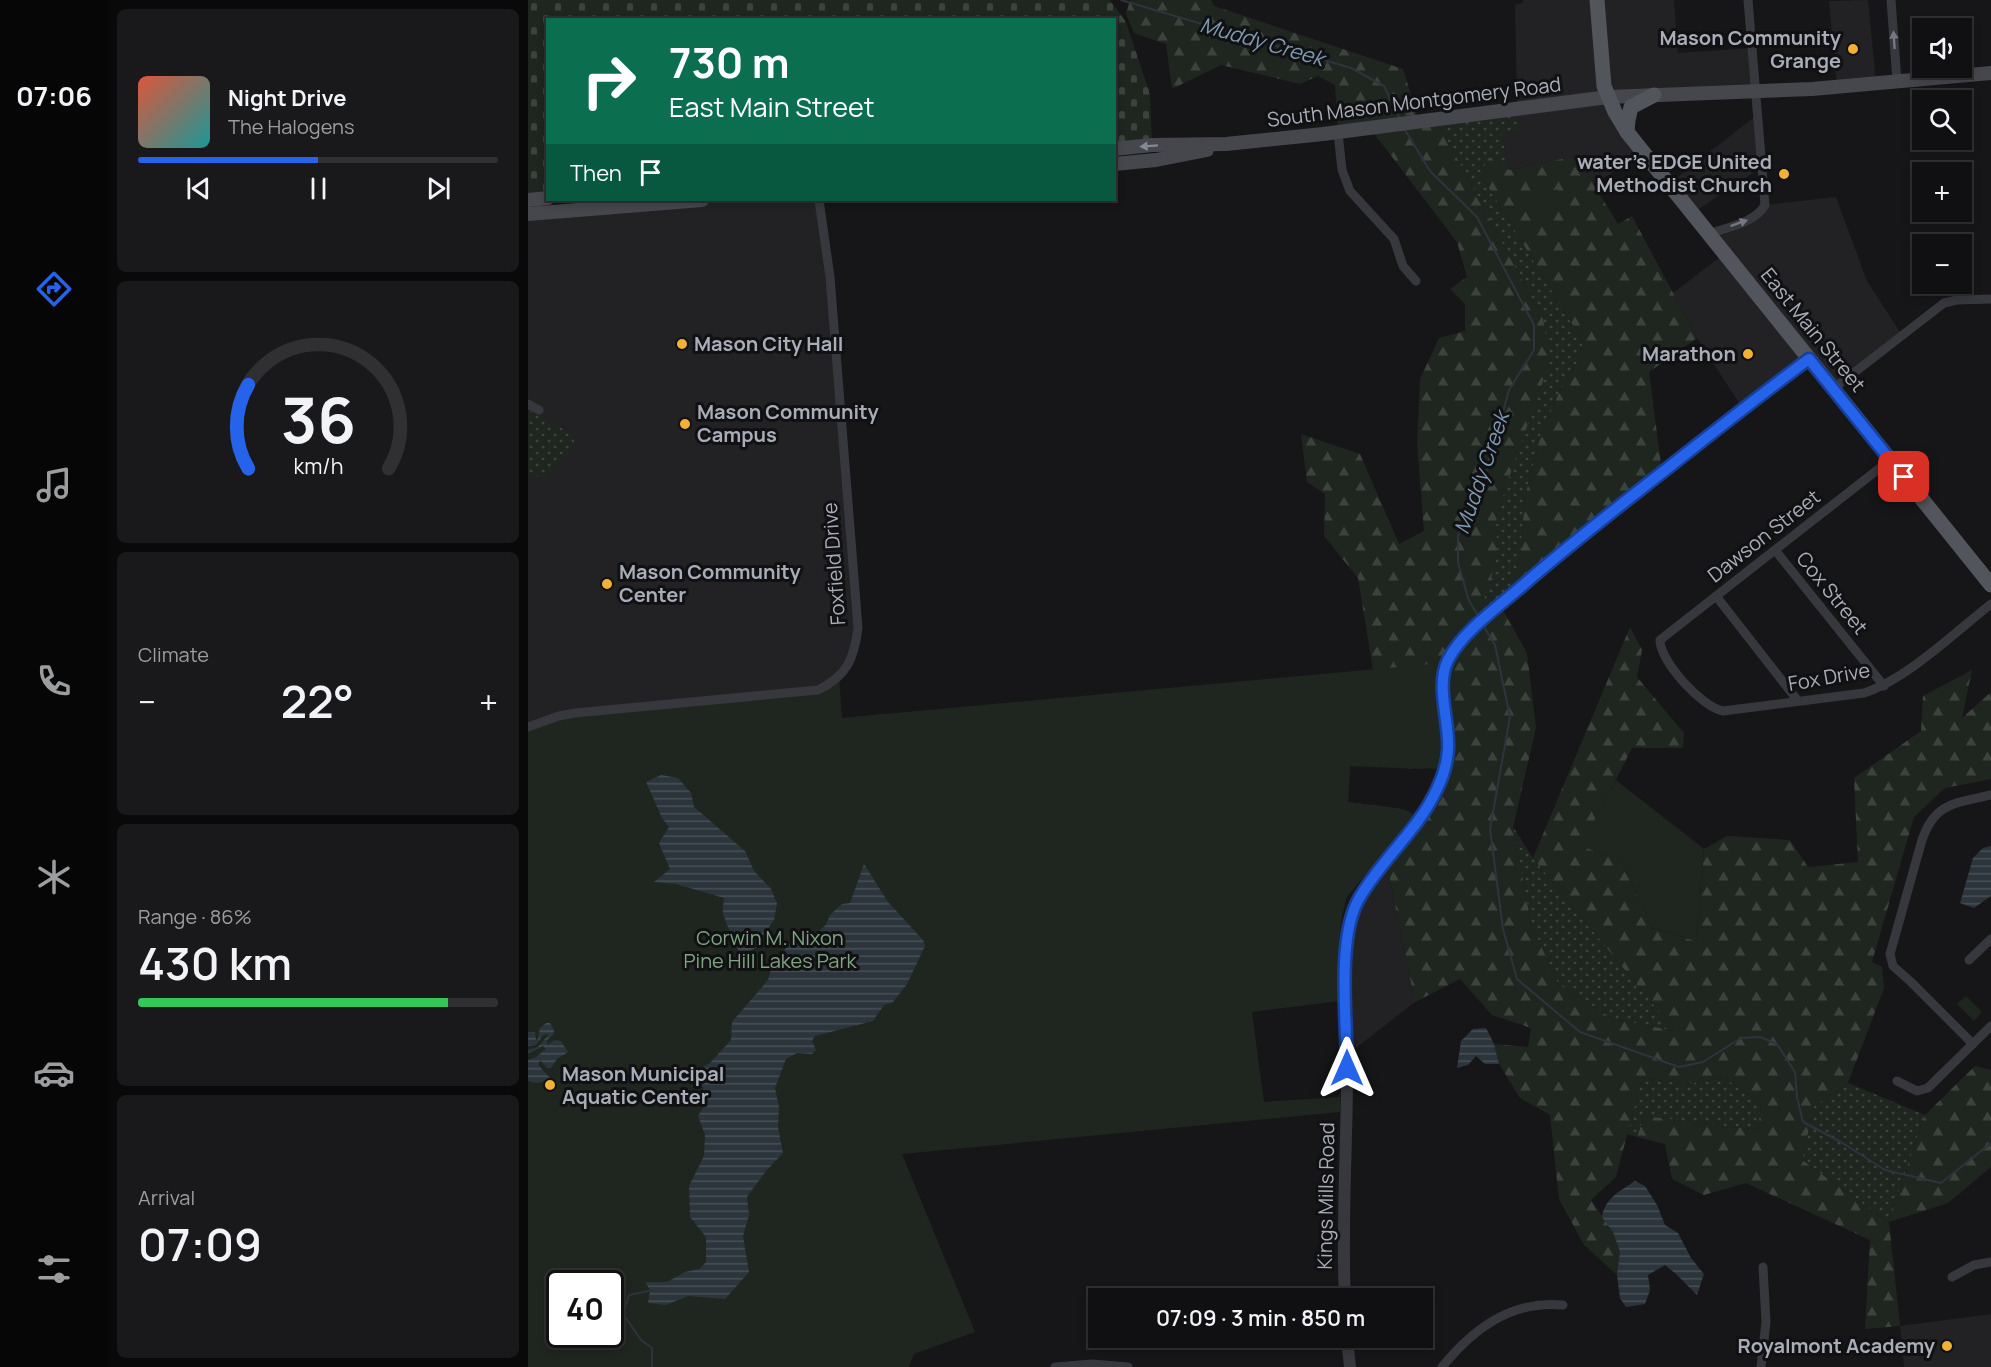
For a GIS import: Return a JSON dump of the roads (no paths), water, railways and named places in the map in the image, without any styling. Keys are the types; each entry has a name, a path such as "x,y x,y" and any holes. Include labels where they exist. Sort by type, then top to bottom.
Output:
{"main road":[{"name":"East Main Street","path":"1597,0 1602,73 1608,97 1628,132 1991,585"},
{"name":"South Mason Montgomery Road","path":"1116,148 1226,144 1338,133 1608,97 1812,89 1991,73"},
{"path":"1628,132 1631,107 1654,95"},
{"name":"South Mason Montgomery Road","path":"1116,164 1156,160 1226,144"},
{"path":"528,200 546,198"},
{"path":"528,214 690,201"}],"street":[{"path":"1709,234 1753,218 1765,205 1748,0"},
{"path":"1891,0 1897,81"},
{"path":"1338,133 1342,170 1350,191 1394,239 1403,266 1416,281"},
{"name":"Foxfield Drive","path":"528,728 559,716 818,690 839,676 849,664 855,648 858,628 829,270 819,201"},
{"path":"1833,389 1944,303 1957,300 1991,299"},
{"name":"Kings Mills Road","path":"1345,1288 1346,969 1349,921 1360,895 1433,797 1443,775 1448,749 1443,675 1448,660 1463,639 1500,605 1615,510 1757,397 1809,359"},
{"path":"528,404 539,410"},
{"name":"Dawson Street","path":"1719,710 1701,699 1679,675 1663,652 1660,640 1890,460"},
{"name":"Cox Street","path":"1775,550 1884,686"},
{"path":"1716,596 1798,701"},
{"name":"Fox Drive","path":"1719,710 1756,708 1863,693 1884,686 1991,604"},
{"path":"1973,1044 1893,966 1890,954 1929,822 1936,812 1947,806 1991,795"},
{"path":"1969,960 1991,939"},
{"path":"1897,1081 1917,1090 1924,1090 1991,1026"},
{"path":"1952,1277 1974,1265 1991,1262"},
{"path":"1761,1367 1766,1322 1762,1267"},
{"path":"1443,1367 1473,1333 1495,1320 1531,1307 1563,1305"},
{"path":"1348,1348 1350,1367"},
{"path":"1059,1367 1098,1364 1128,1367"}],"waterway":[{"name":"Muddy Creek","path":"1121,0 1351,68 1384,86 1400,119"},
{"name":"Muddy Creek","path":"1405,130 1430,171 1477,217 1534,325 1534,350 1509,390 1482,487 1458,536 1458,563 1469,601 1479,617"},
{"name":"Muddy Creek","path":"1483,625 1495,645 1510,717 1490,829 1503,929 1517,979 1580,1032 1679,1067 1703,1062 1741,1038 1760,1037 1777,1044 1795,1072 1797,1097 1803,1122 1841,1142 1885,1170 1941,1183 1991,1143"},
{"path":"652,1367 652,1348 641,1340 623,1314 629,1295 653,1290"}],"place":[{"name":"Mason Community Grange","path":"1853,49"},
{"name":"water's EDGE United Methodist Church","path":"1784,174"},
{"name":"Mason City Hall","path":"682,344"},
{"name":"Marathon","path":"1748,354"},
{"name":"Mason Community Campus","path":"685,424"},
{"name":"Mason Community Center","path":"607,584"},
{"name":"Mason Municipal Aquatic Center","path":"550,1085"},
{"name":"Royalmont Academy","path":"1947,1346"}],"park label":[{"name":"Corwin M. Nixon Pine Hill Lakes Park","path":"770,950"}]}
